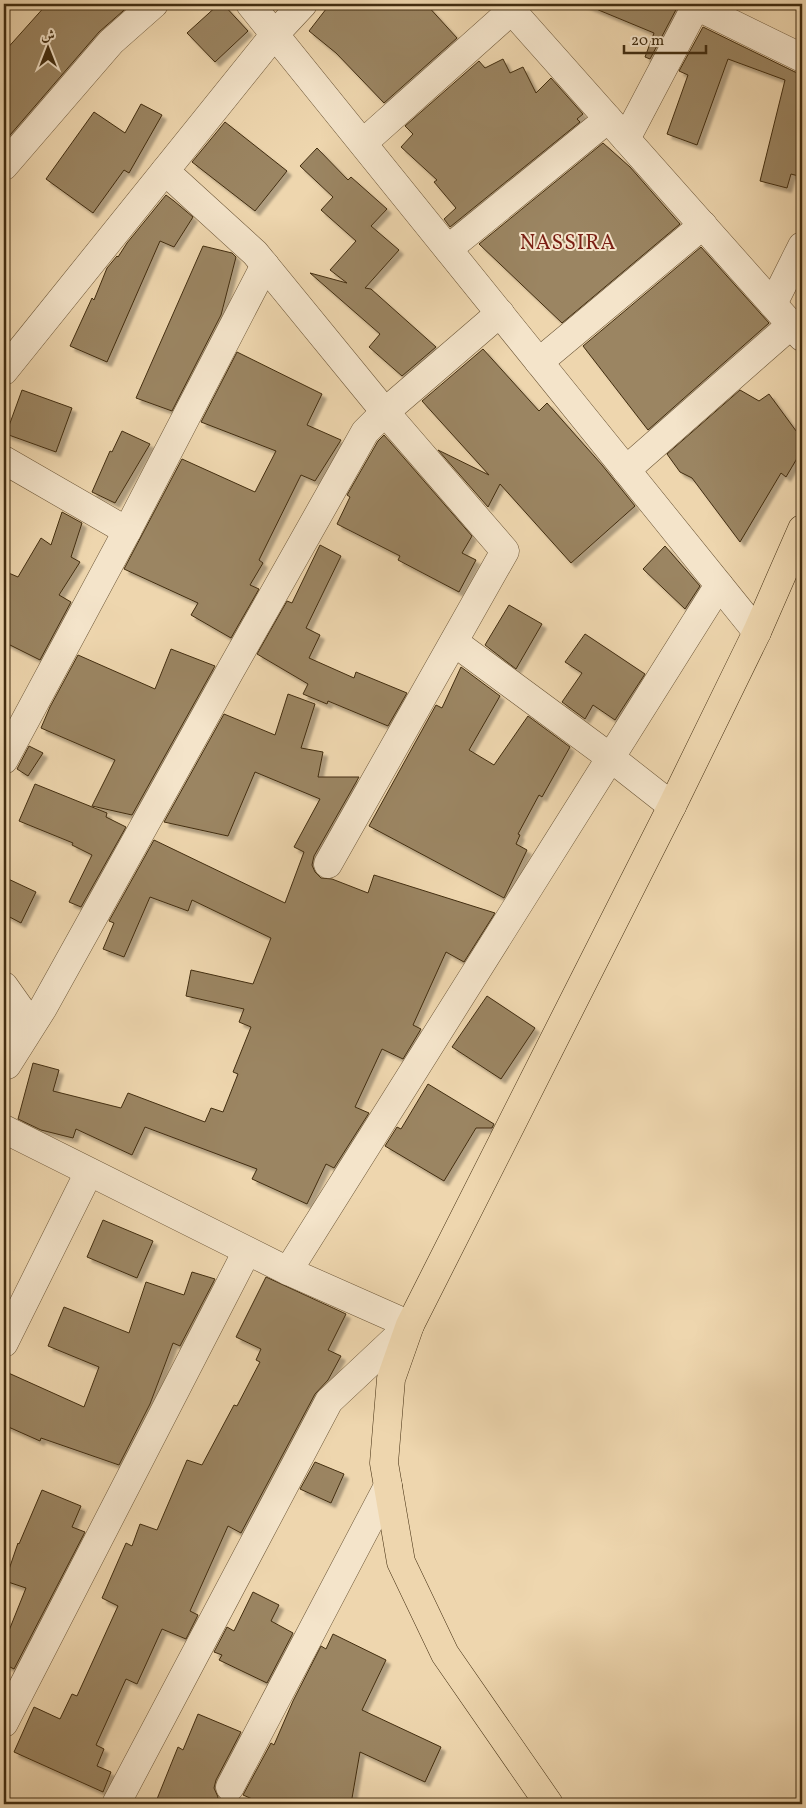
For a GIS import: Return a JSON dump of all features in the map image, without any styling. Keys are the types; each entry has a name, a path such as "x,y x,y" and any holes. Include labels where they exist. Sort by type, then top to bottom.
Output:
{"main road":[{"path":"549,1804 444,1654 401,1562 384,1463 391,1379 410,1325 672,806 757,632 802,529"}],"street":[{"path":"4,166 111,42 154,4"},
{"path":"250,4 757,632"},
{"path":"4,371 274,34 303,4"},
{"path":"448,249 617,129 697,5 802,58"},
{"path":"363,143 509,7 797,331 626,470"},
{"path":"165,171 255,253 385,412 505,551 328,864"},
{"path":"539,362 703,225"},
{"path":"773,304 802,246"},
{"path":"4,760 127,531 265,265"},
{"path":"5,1068 43,1008 229,673 366,432 385,412 500,313"},
{"path":"4,460 127,531"},
{"path":"288,1271 719,585"},
{"path":"454,642 611,758 672,806"},
{"path":"4,986 20,1010 15,1040 5,1068"},
{"path":"4,1129 288,1271 410,1325 329,1401 116,1804"},
{"path":"4,1343 89,1172"},
{"path":"4,1722 247,1250"},
{"path":"230,1787 388,1486"}],"building":[{"path":"47,4 131,4 99,32 4,142 4,52"},
{"path":"219,4 223,4 248,31 215,62 187,33"},
{"path":"330,4 426,4 457,38 384,103 336,53 309,31"},
{"path":"584,4 679,4 650,59 645,57 654,33"},
{"path":"703,27 802,74 802,177 791,174 787,188 760,181 785,80 728,59 697,145 667,134 688,75 679,71"},
{"path":"503,59 510,73 523,67 536,93 551,78 583,114 577,119 580,122 450,227 444,219 456,208 434,182 437,180 401,147 413,134 405,126 479,61 485,68"},
{"path":"141,104 162,115 129,173 124,170 93,213 46,179 94,112 125,133"},
{"path":"225,122 287,171 255,211 192,162"},
{"path":"603,143 630,167 680,224 562,323 479,244"},
{"path":"317,148 348,180 351,177 387,209 371,226 399,250 365,288 371,289 436,347 402,376 369,347 380,334 310,273 347,283 330,270 356,241 321,210 333,197 300,166"},
{"path":"166,195 193,217 174,247 160,241 107,362 70,346 92,298 94,300 107,268 118,257"},
{"path":"203,246 232,253 236,257 221,315 172,411 136,398"},
{"path":"701,247 769,323 648,430 583,346"},
{"path":"483,349 539,411 547,403 602,465 635,506 571,563 500,484 488,507 438,450 489,475 422,401"},
{"path":"237,352 322,394 307,425 341,440 315,481 301,475 259,560 263,563 250,585 259,589 231,638 191,615 198,603 124,569 182,459 255,492 276,451 201,422"},
{"path":"22,390 72,408 56,452 6,434"},
{"path":"740,390 759,401 769,394 802,439 802,450 786,477 781,473 740,542 692,478 680,472 667,454"},
{"path":"122,431 150,444 115,503 92,492 110,451 112,452"},
{"path":"384,435 472,536 462,553 476,560 459,592 398,560 400,556 337,524 350,497 347,495 378,441"},
{"path":"62,512 82,523 71,557 80,562 59,595 71,602 40,660 4,642 4,571 18,577 41,538 51,545"},
{"path":"320,545 341,556 306,628 320,635 309,658 354,678 356,672 407,693 388,726 328,701 327,704 303,694 308,684 257,654 287,601 292,603"},
{"path":"665,546 700,586 685,609 643,569"},
{"path":"509,605 542,624 516,669 485,645"},
{"path":"585,634 645,674 615,720 593,705 585,719 562,702 582,673 565,662"},
{"path":"171,649 215,666 132,815 92,806 115,760 41,728 50,707 78,655 155,689"},
{"path":"461,667 500,696 469,750 494,765 528,716 570,747 542,797 539,795 518,834 520,835 516,844 527,850 504,898 369,826 436,705 442,708"},
{"path":"288,694 315,704 301,748 323,752 318,777 359,777 314,856 312,865 315,872 321,878 332,879 368,893 374,875 495,913 464,962 446,952 413,1025 421,1029 403,1059 382,1049 355,1107 369,1113 334,1168 326,1164 307,1204 252,1179 257,1169 145,1127 132,1155 76,1129 73,1138 41,1130 18,1119 33,1063 59,1070 53,1091 121,1108 128,1093 205,1122 211,1108 223,1112 238,1074 233,1072 251,1027 239,1022 244,1009 186,996 191,970 253,984 271,938 192,900 188,911 150,897 124,957 103,949 114,923 109,921 154,840 285,903 304,852 294,847 320,799 255,772 228,836 164,822 224,714 275,735"},
{"path":"29,746 43,753 28,776 17,769"},
{"path":"35,784 107,813 106,817 126,827 81,907 69,902 92,855 72,845 73,843 19,821"},
{"path":"4,877 36,892 21,923 4,914"},
{"path":"487,996 535,1028 501,1079 452,1047"},
{"path":"428,1084 494,1124 492,1128 476,1128 444,1181 385,1146 397,1127 401,1129"},
{"path":"103,1220 153,1241 137,1278 87,1257"},
{"path":"192,1272 215,1279 180,1346 173,1343 150,1404 119,1465 41,1438 40,1441 4,1425 4,1371 84,1407 99,1367 48,1346 64,1307 129,1333 146,1282 184,1295"},
{"path":"266,1277 346,1314 328,1350 341,1356 328,1380 315,1394 241,1533 228,1526 190,1611 198,1615 186,1639 162,1629 137,1684 126,1679 96,1745 104,1749 97,1766 111,1772 103,1792 14,1752 34,1707 60,1719 72,1694 77,1696 118,1606 102,1598 126,1543 132,1546 140,1524 157,1530 187,1460 202,1465 234,1405 237,1406 260,1362 256,1360 261,1349 236,1337"},
{"path":"315,1462 344,1474 331,1503 300,1489"},
{"path":"42,1490 81,1506 72,1527 85,1532 14,1669 4,1664 4,1643 26,1588 5,1581 18,1543"},
{"path":"253,1592 279,1605 271,1621 293,1633 267,1683 219,1660 222,1655 214,1652 227,1627 234,1631"},
{"path":"333,1634 386,1660 362,1710 441,1747 425,1782 360,1752 351,1804 264,1804 243,1795 271,1743 274,1745 293,1701 321,1646 326,1649"},
{"path":"198,1714 241,1732 216,1780 214,1788 218,1797 215,1804 155,1804 178,1747 183,1750"}],"district":[{"name":"NASSIRA","path":"568,242"}]}
